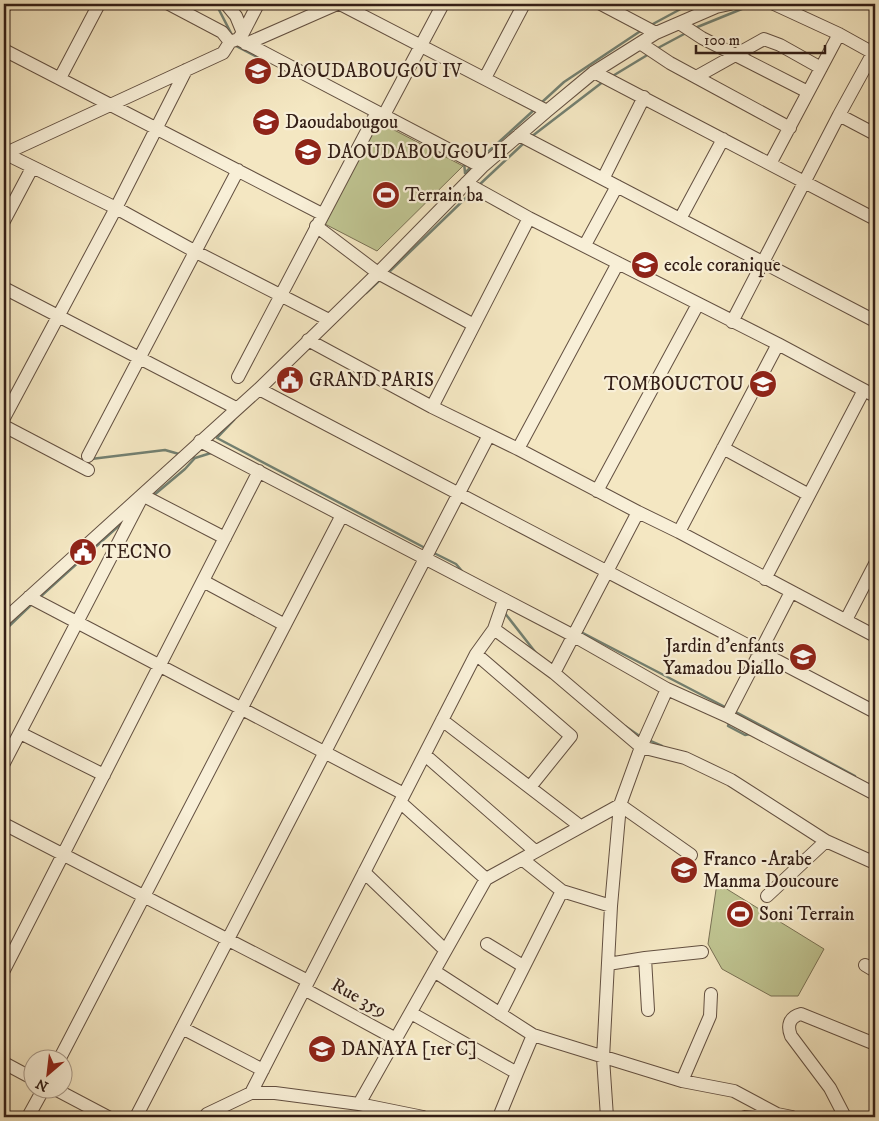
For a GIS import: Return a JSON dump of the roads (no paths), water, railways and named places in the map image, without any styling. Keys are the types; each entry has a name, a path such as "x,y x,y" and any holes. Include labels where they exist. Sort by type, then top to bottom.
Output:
{"street":[{"path":"4,7 8,4"},
{"path":"60,78 99,4"},
{"path":"169,4 482,167"},
{"path":"226,4 236,16 239,39"},
{"path":"4,154 223,53 239,39 258,4"},
{"path":"239,39 337,4"},
{"path":"340,4 547,111"},
{"path":"238,376 322,214 443,4"},
{"path":"485,78 524,4"},
{"path":"601,4 656,33"},
{"path":"4,620 259,389 378,273 482,167 547,111 594,72 656,33 716,7 730,4"},
{"path":"732,322 839,115 874,53 839,34 774,4"},
{"path":"679,23 702,38 808,92"},
{"path":"770,164 839,34"},
{"path":"696,77 734,54 764,39 780,45 821,68"},
{"path":"640,43 670,63 790,128"},
{"path":"4,50 322,214"},
{"path":"4,418 116,208 186,70"},
{"path":"594,72 875,219"},
{"path":"603,179 644,97"},
{"path":"839,115 875,134"},
{"path":"519,135 875,321"},
{"path":"680,219 723,139"},
{"path":"4,154 116,208 196,252 329,320"},
{"path":"4,222 32,168"},
{"path":"88,456 238,170"},
{"path":"466,183 529,218 778,344 870,393 809,495 765,579"},
{"path":"585,245 617,186"},
{"path":"432,407 529,218"},
{"path":"316,226 378,273 474,325"},
{"path":"518,449 618,263"},
{"path":"4,288 236,408"},
{"path":"597,491 698,304"},
{"path":"308,340 432,407 489,434 679,532 875,636"},
{"path":"679,532 778,344"},
{"path":"259,389 875,712"},
{"path":"4,426 88,470"},
{"path":"136,1117 489,434"},
{"path":"200,441 574,636 667,689 727,716 875,794"},
{"path":"723,448 809,495"},
{"path":"4,970 259,471"},
{"path":"143,494 225,538"},
{"path":"4,763 143,494"},
{"path":"554,673 638,512"},
{"path":"65,1048 342,515"},
{"path":"846,620 875,564"},
{"path":"203,581 285,625"},
{"path":"727,716 791,592"},
{"path":"28,597 325,752 402,798 486,879"},
{"path":"251,1093 476,654 494,629 504,600"},
{"path":"494,629 554,673 641,747 685,758 731,780 826,841 875,863"},
{"path":"476,654 571,736 530,787"},
{"path":"607,1117 603,1058 611,906 620,805 641,747 667,689"},
{"path":"442,720 580,826"},
{"path":"20,733 104,775"},
{"path":"425,755 535,851"},
{"path":"359,1104 486,879 620,805"},
{"path":"620,805 691,855"},
{"name":"Rue 359","path":"4,824 228,939 396,1039"},
{"path":"767,896 826,841"},
{"path":"522,859 562,891 611,906"},
{"path":"364,872 445,950"},
{"path":"500,1014 562,891"},
{"path":"487,944 524,966"},
{"path":"608,964 702,952"},
{"path":"646,958 648,1010"},
{"path":"434,971 533,1035 603,1058 682,1080 734,1091 777,1114"},
{"path":"682,1080 710,1016 711,994"},
{"path":"411,1013 517,1073"},
{"path":"845,1117 830,1088 791,1036 788,1030 790,1022 795,1016 801,1014 875,1044"},
{"path":"182,1028 262,1070"},
{"path":"499,1117 533,1035"},
{"path":"4,1063 22,1073"},
{"path":"211,1116 251,1093 283,1094 359,1104 382,1113 423,1117"},
{"path":"28,1117 38,1098"},
{"path":"71,1098 104,1116"},
{"path":"745,1117 777,1114 792,1117"}],"waterway":[{"path":"216,4 232,35"},
{"path":"651,25 690,4"},
{"path":"695,28 754,4"},
{"path":"541,103 564,82 642,30"},
{"path":"656,49 686,33"},
{"path":"236,46 267,62"},
{"path":"611,77 649,54"},
{"path":"531,137 604,81"},
{"path":"479,160 534,110"},
{"path":"478,186 525,142"},
{"path":"464,162 465,173"},
{"path":"465,173 471,167"},
{"path":"388,273 472,192"},
{"path":"366,293 380,280"},
{"path":"234,420 217,438 427,549"},
{"path":"91,459 165,450 179,454"},
{"path":"192,457 195,458 211,453"},
{"path":"154,495 195,458"},
{"path":"40,597 123,522"},
{"path":"434,553 456,564 462,571"},
{"path":"4,631 32,604"},
{"path":"504,612 536,653"},
{"path":"581,632 727,708"},
{"path":"734,711 855,776"},
{"path":"730,721 728,726 745,735 750,734"},
{"path":"625,726 641,737"},
{"path":"648,740 662,746"}],"place":[{"name":"DAOUDABOUGOU IV","path":"258,71"},
{"name":"Daoudabougou","path":"266,122"},
{"name":"DAOUDABOUGOU II","path":"308,152"},
{"name":"Terrain ba","path":"386,195"},
{"name":"ecole coranique","path":"645,265"},
{"name":"GRAND PARIS","path":"290,380"},
{"name":"TOMBOUCTOU","path":"763,384"},
{"name":"TECNO","path":"83,552"},
{"name":"Jardin d'enfants Yamadou Diallo","path":"803,657"},
{"name":"Franco -Arabe Manma Doucoure","path":"684,870"},
{"name":"Soni Terrain","path":"740,914"},
{"name":"DANAYA [1er C]","path":"322,1049"}]}
